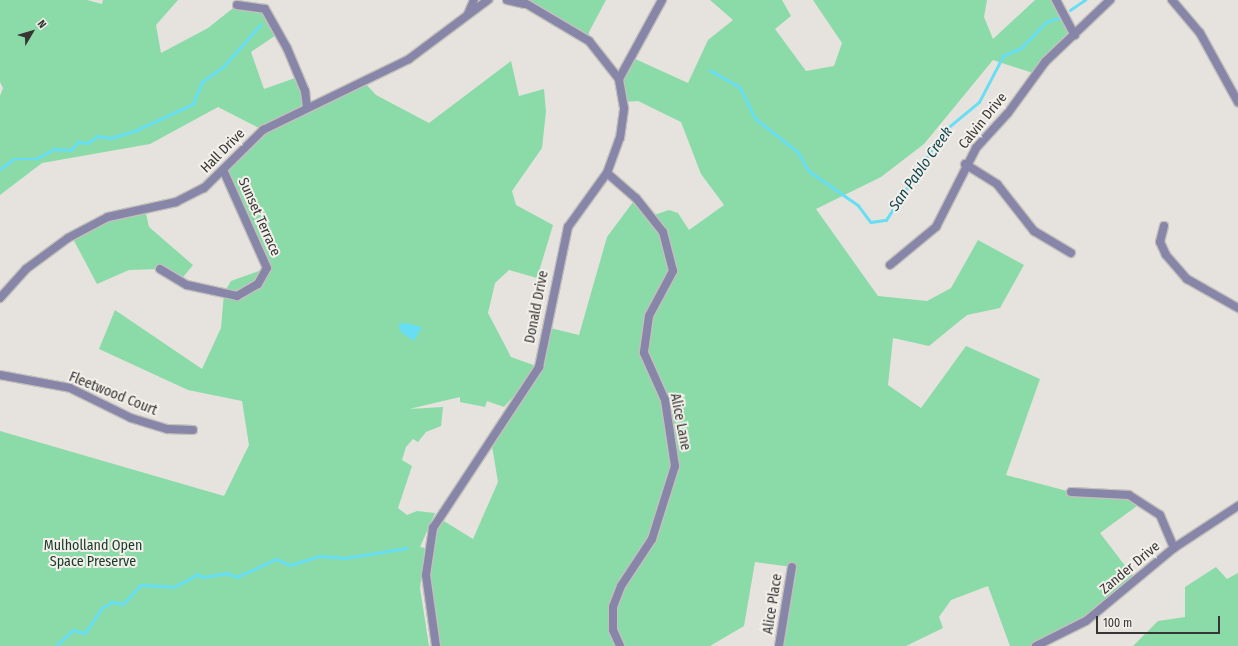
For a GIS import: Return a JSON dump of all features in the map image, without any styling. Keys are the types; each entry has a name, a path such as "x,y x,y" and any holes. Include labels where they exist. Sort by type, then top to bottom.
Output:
{"street":[{"name":"Hall Drive","path":"466,16 474,0"},
{"name":"Hall Drive","path":"0,298 26,270 68,238 108,217 176,202 204,188 224,172 263,130 307,107 410,59 488,0"},
{"name":"Donald Drive","path":"436,646 426,575 433,528 539,367 568,226 607,173 621,131 624,108 619,79 589,41 522,2 507,0"},
{"path":"619,79 662,0"},
{"path":"1056,0 1075,35"},
{"name":"Calvin Drive","path":"890,265 944,218 965,164 1045,62 1110,0"},
{"path":"1172,0 1200,33 1238,102"},
{"path":"237,5 264,9 287,48 305,90 307,107"},
{"path":"965,164 997,184 1034,231 1071,253"},
{"name":"Sunset Terrace","path":"160,269 187,285 236,296 258,284 267,268 224,172"},
{"name":"Alice Lane","path":"607,173 636,198 663,232 673,271 649,316 644,353 665,400 675,466 652,539 621,586 613,607 612,630 620,646"},
{"path":"1164,226 1160,242 1166,255 1187,279 1238,308"},
{"name":"Fleetwood Court","path":"0,375 70,388 131,418 171,430 193,430"},
{"path":"1071,492 1129,495 1160,515 1174,548"},
{"name":"Zander Drive","path":"1036,646 1086,621 1174,548 1238,506"},
{"name":"Alice Place","path":"779,646 792,567"}],"green space":[{"name":"Mulholland Open Space Preserve","path":"0,0 87,0 102,4 103,0 178,0 156,25 161,53 208,28 237,5 265,9 279,33 251,52 264,89 298,77 307,107 364,82 376,95 429,123 511,61 519,96 544,89 546,112 542,148 512,191 516,205 553,225 537,278 509,270 495,283 488,313 511,357 539,367 546,327 579,335 607,237 636,198 651,216 669,210 678,213 689,230 724,205 701,174 681,122 638,101 623,102 619,79 631,57 688,83 708,40 733,20 710,0 782,0 791,16 775,29 806,71 834,66 842,43 813,0 987,0 984,17 993,39 1035,0 1056,0 1075,35 1036,74 993,60 924,144 881,177 816,209 878,296 927,301 951,288 978,240 1024,265 1000,308 967,315 929,346 893,338 888,385 921,408 966,346 1040,379 1006,475 1071,492 1129,495 1141,503 1100,533 1136,580 1086,621 1046,642 1048,646 1010,646 988,586 951,600 939,617 943,628 906,646 781,646 792,567 755,562 744,626 710,646 436,646 426,575 439,518 473,539 498,482 491,440 537,370 504,407 487,401 485,407 460,402 460,397 409,409 443,407 441,426 426,432 418,442 413,439 406,447 402,460 412,466 398,508 407,515 417,511 435,513 420,547 425,548 420,588 429,646 0,646 0,431 224,496 249,445 242,401 188,390 99,349 115,310 202,369 221,328 224,293 231,281 267,268 224,172 263,130 218,107 150,144 42,163 0,195 0,96 3,88 0,82"},
{"path":"520,0 606,0 589,32 589,41"},
{"path":"145,209 149,227 193,265 180,281 160,269 129,270 97,284 72,237 108,217"},
{"path":"1216,567 1227,579 1238,573 1238,646 1133,646 1158,621 1185,617 1185,587"}],"water":[{"path":"405,323 422,327 414,341 401,332 398,324"}],"waterway":[{"name":"San Pablo Creek","path":"1070,10 1085,0"},
{"name":"San Pablo Creek","path":"710,70 740,87 755,118 798,152 809,171 858,205 871,222 886,220 944,131 979,102 1003,56 1021,48 1046,22 1058,18"},
{"path":"0,169 14,159 36,159 54,149 71,150 78,142 88,143 97,136 111,138 137,130 193,104 202,82 223,67 260,25"},
{"path":"56,646 73,630 85,633 102,608 112,602 123,604 141,585 174,587 198,574 203,577 227,573 237,577 276,559 290,565 319,556 345,558 406,548"}]}
